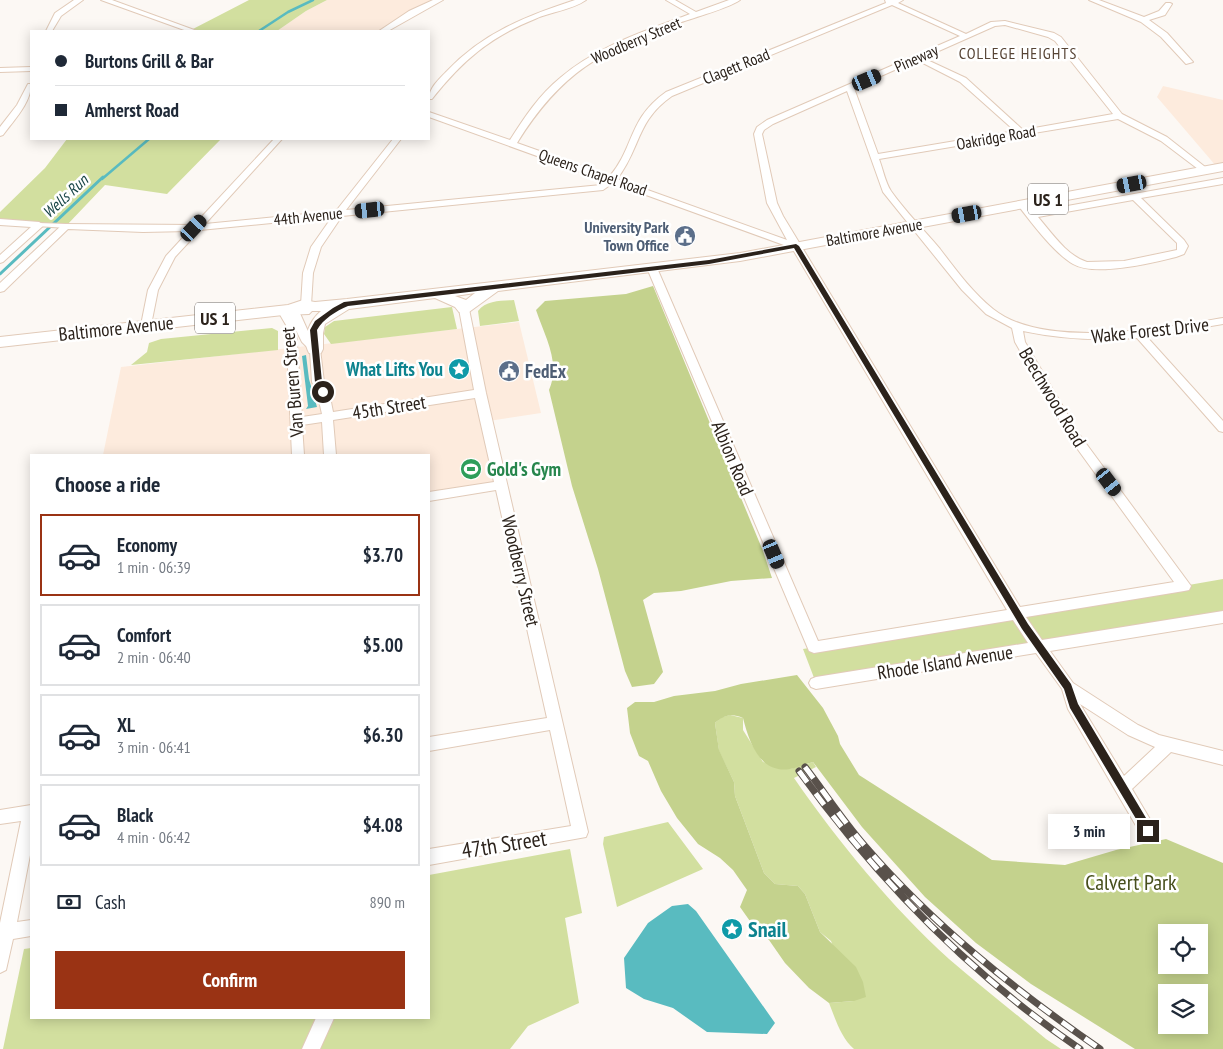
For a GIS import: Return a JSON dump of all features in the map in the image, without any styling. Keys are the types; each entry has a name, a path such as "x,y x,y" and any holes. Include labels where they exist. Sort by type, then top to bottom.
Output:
{"main road":[{"name":"Baltimore Avenue","path":"0,342 438,294 740,257 795,244 1223,167"},
{"path":"438,294 461,304 464,309 495,286"},
{"path":"315,350 313,330 316,325 335,309 347,304"}],"street":[{"path":"50,30 58,15 79,0"},
{"path":"105,0 190,30"},
{"path":"385,30 412,13 439,0"},
{"path":"430,96 460,60 486,39 523,21 582,0"},
{"path":"670,0 696,15"},
{"name":"Woodberry Street","path":"512,144 540,102 558,82 580,64 631,38 736,0"},
{"path":"1093,0 1144,20 1164,35 1189,62"},
{"path":"892,1 965,36"},
{"name":"Clagett Road","path":"612,179 641,122 651,108 662,99 684,87 892,1"},
{"path":"1144,20 1162,13 1168,4"},
{"name":"Pineway","path":"1068,687 1038,646 1018,614 773,207 757,137 758,131 770,122 965,36 1000,23 1054,36 1066,46 1119,116 1164,140 1205,170"},
{"path":"918,58 963,80 1022,133"},
{"path":"0,70 30,68"},
{"name":"Beechwood Road","path":"850,87 886,190 966,288 990,312 1017,326 1020,342 1075,438 1184,586"},
{"path":"0,134 19,110 30,88"},
{"name":"Queens Chapel Road","path":"430,114 795,244"},
{"name":"Oakridge Road","path":"874,157 1119,116"},
{"path":"146,325 157,278 171,256 194,228 277,140"},
{"name":"Van Buren Street","path":"298,454 291,325 299,308 313,253 339,213 396,140"},
{"name":"44th Avenue","path":"0,222 143,229 194,228 597,188 608,184 612,179"},
{"path":"1032,215 1221,183"},
{"path":"1022,204 1071,258 1084,265 1100,266 1173,255 1181,252 1184,249 1181,242 1135,197"},
{"path":"0,260 44,225"},
{"path":"0,289 61,225"},
{"name":"Queens Chapel Road","path":"756,230 787,232"},
{"name":"Albion Road","path":"652,268 814,647"},
{"name":"Van Buren Street","path":"299,308 306,340 315,350 318,382 323,392 328,417 330,454"},
{"name":"Woodberry Street","path":"464,309 480,392 580,832"},
{"name":"Wake Forest Drive","path":"1017,326 1037,331 1084,337 1115,338 1223,321"},
{"path":"1140,335 1223,428"},
{"name":"45th Street","path":"297,422 480,392"},
{"path":"430,497 502,485"},
{"name":"Rhode Island Avenue","path":"814,647 1184,586"},
{"name":"Rhode Island Avenue","path":"816,683 1223,617"},
{"path":"1068,687 1133,730 1168,744 1223,758"},
{"path":"1068,687 1073,705 1148,831"},
{"path":"430,744 555,723"},
{"path":"1123,788 1168,744"},
{"path":"0,817 30,812"},
{"path":"0,964 3,933 30,816"},
{"name":"47th Street","path":"430,857 580,832"},
{"path":"3,933 30,928"},
{"path":"311,1049 325,1019"}],"shaded area":[{"path":"327,0 439,0 385,30 278,30 306,11"},
{"path":"1163,86 1223,100 1223,166 1216,166 1157,97"},
{"path":"519,322 541,413 482,422 496,482 430,493 430,454 103,454 121,367"}],"green space":[{"path":"249,0 327,0 306,11 278,30 191,30"},
{"path":"66,140 220,140 167,194 105,185 66,226 0,222 0,212 45,168"},
{"path":"653,286 763,551 772,578 731,581 681,591 654,593 643,600 663,672 654,684 632,687 625,671 598,569 572,486 549,390 552,380 553,360 536,310 545,301 626,294"},
{"path":"514,300 519,321 480,326 478,311 481,307 494,302"},
{"path":"452,307 457,329 331,344 324,334 325,327 334,321"},
{"path":"272,328 278,331 278,350 131,365 147,352 149,343 161,339"},
{"path":"1223,579 1223,617 816,683 803,649 1006,617"},
{"name":"Calvert Park","path":"797,675 823,708 838,736 840,744 859,775 992,860 1065,865 1116,850 1166,839 1223,863 1223,1049 1135,1049 1031,984 976,943 925,897 862,827 813,762 790,769 771,767 753,746 743,718 732,715 722,718 715,723 719,750 734,782 735,796 764,873 775,884 798,886 805,894 820,932 856,967 863,982 866,997 854,1001 829,1003 809,988 785,963 769,940 752,924 740,907 747,890 733,870 720,858 698,844 677,818 661,791 648,761 639,756 630,733 627,708 635,702 654,702 674,696 715,691 741,684"},
{"path":"730,715 743,718 743,730 763,762 790,769 813,762 816,767 794,778 829,826 886,896 949,959 1046,1039 1061,1049 854,1049 849,1044 839,1027 829,1003 854,1001 831,941 820,932 805,894 798,886 775,884 764,873 735,796 734,782 719,751 715,723 722,717"},
{"path":"668,822 703,869 617,907 603,844 604,837"},
{"path":"570,849 582,913 565,918 579,1003 528,1026 510,1049 3,1049 24,949 30,948 30,1019 430,1019 430,875"}],"water":[{"path":"306,355 309,379 317,407 306,409 308,406 302,356"},
{"path":"688,904 696,911 775,1023 767,1034 707,1032 673,1008 644,999 626,988 624,958 648,923 672,906"}],"waterway":[{"path":"261,30 288,12 313,0"},
{"name":"Wells Run","path":"102,179 148,140"},
{"name":"Wells Run","path":"0,274 103,177"}],"railway":[{"path":"805,767 857,836 918,903 1006,980 1100,1049"},
{"path":"799,771 829,811 893,887 963,957 1040,1020 1080,1049"}],"place":[{"name":"University Park Town Office","path":"685,236"},
{"name":"What Lifts You","path":"459,369"},
{"name":"FedEx","path":"509,371"},
{"name":"Gold's Gym","path":"471,469"},
{"name":"Snail","path":"732,929"}],"district":[{"name":"COLLEGE HEIGHTS","path":"1018,53"}],"route":[{"path":"323,392 318,382 313,330 318,322 335,309 347,304 709,262 796,246 1025,626 1068,687 1073,705 1148,831"}]}
